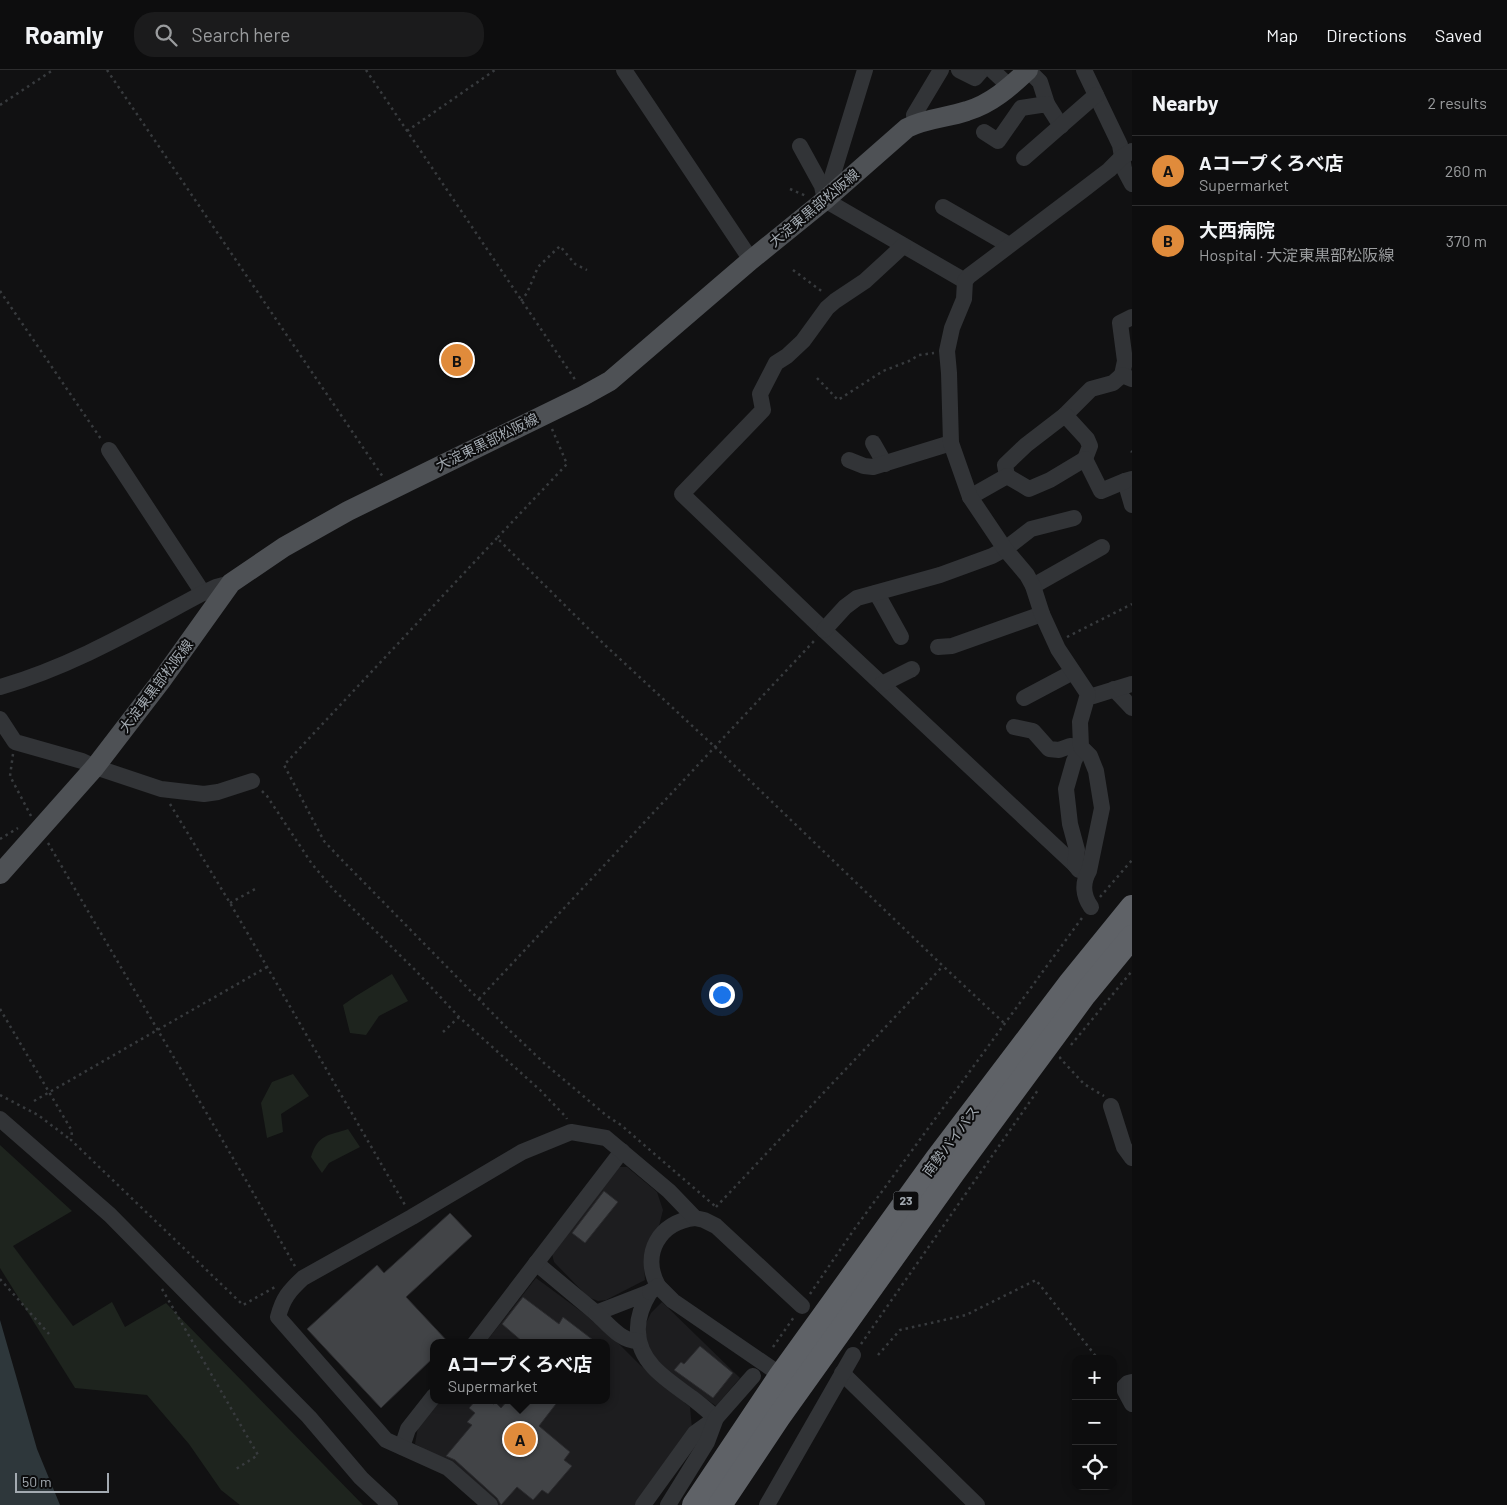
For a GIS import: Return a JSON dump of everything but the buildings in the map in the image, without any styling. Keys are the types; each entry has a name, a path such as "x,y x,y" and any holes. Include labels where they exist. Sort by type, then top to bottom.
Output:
{"highway":[{"name":"南勢バイパス","path":"694,1505 781,1375 948,1144 1071,982 1132,907"},
{"name":"南勢バイパス","path":"720,1505 778,1418 953,1173 1073,1010 1132,937"}],"main road":[{"name":"大淀東黒部松阪線","path":"0,874 35,829 95,767 161,681 231,583 284,547 348,511 610,381 825,200 907,128 918,122 965,112 984,105 1010,87 1028,70"}],"street":[{"path":"624,70 752,260"},
{"path":"825,200 865,70"},
{"path":"918,122 914,115 941,70"},
{"path":"959,70 975,78 982,70"},
{"path":"992,70 1010,87"},
{"path":"1028,70 1040,82 1047,104 1061,126"},
{"path":"1084,70 1120,145 1127,154 1124,169 1132,184"},
{"path":"1024,158 1096,95"},
{"path":"984,132 998,141 1021,108 1047,104"},
{"path":"800,146 822,186 825,200 965,281"},
{"path":"1127,154 1109,170 969,276 965,281 964,299 952,328 947,351 951,443 970,497 1033,586 1042,614 1055,643 1088,694 1093,696 1132,684"},
{"path":"943,207 1009,245"},
{"path":"903,246 865,282 827,308 803,341 787,356 776,363 760,394 763,410 682,494 1075,865 1085,878"},
{"path":"1065,414 1087,438 1090,446 1085,459 1050,480 1029,489 1007,476 1005,465 1065,414 1091,389 1127,377 1120,323 1132,317"},
{"path":"873,442 885,464"},
{"path":"849,460 864,466 873,467 951,443"},
{"path":"109,450 203,593"},
{"path":"1085,459 1101,490 1129,480 1132,505"},
{"path":"970,497 1007,476"},
{"path":"824,630 845,607 857,598 940,575 992,556 1031,530 1074,518"},
{"path":"1033,586 1102,547"},
{"path":"0,687 32,678 94,651 203,593 231,583"},
{"path":"876,593 901,637"},
{"path":"938,647 952,646 1042,614"},
{"path":"882,684 912,669"},
{"path":"1024,698 1072,672"},
{"path":"1114,689 1132,708"},
{"path":"1075,865 1077,850 1070,824 1066,789 1074,761 1081,747 1080,722 1088,694"},
{"path":"0,719 15,742 82,761 161,789 204,794 218,792 252,781"},
{"path":"1014,727 1033,731 1049,749 1059,750 1070,746 1081,747 1090,756 1096,771 1102,808 1089,871 1085,878 1085,898 1091,907"},
{"path":"1112,1106 1124,1147 1132,1158"},
{"path":"0,1119 110,1215 309,1417 361,1478 390,1505"},
{"path":"490,1505 448,1468 386,1440 278,1317 282,1303 289,1291 303,1278 522,1152 571,1132 606,1138 668,1191 695,1218"},
{"path":"478,1339 622,1152"},
{"path":"716,1418 652,1366 641,1350 638,1323 643,1303 654,1289 651,1257 656,1242 674,1224 695,1218 704,1220 716,1226 802,1306"},
{"path":"536,1263 624,1338 633,1342 639,1341"},
{"path":"654,1289 781,1375 782,1395 778,1418"},
{"path":"596,1313 654,1289"},
{"path":"767,1505 853,1355"},
{"path":"842,1373 977,1505"},
{"path":"643,1505 695,1433 716,1418 753,1376"},
{"path":"1132,1382 1124,1387 1132,1404"},
{"path":"402,1447 408,1429 430,1401"},
{"path":"668,1505 706,1442 716,1418"},
{"path":"761,1505 776,1488"}],"path":[{"path":"0,106 53,70"},
{"path":"107,70 391,489"},
{"path":"366,70 579,387 583,396"},
{"path":"407,131 495,70"},
{"path":"521,301 527,293 538,267 560,246 575,264 588,270"},
{"path":"793,270 835,301"},
{"path":"0,291 109,450"},
{"path":"817,378 838,400 883,371 919,355 947,351"},
{"path":"546,414 566,464 284,765 324,841 544,1063 607,1116 621,1125 716,1207 943,966"},
{"path":"497,538 606,646 715,747 1004,1023"},
{"path":"1055,643 1132,604"},
{"path":"479,999 824,630"},
{"path":"15,742 10,776 31,816 35,829"},
{"path":"252,781 267,796 312,864 333,889 459,1017 540,1090 566,1117 571,1132"},
{"path":"161,789 230,903 412,1217"},
{"path":"0,839 24,825 35,829 46,840 247,1182 297,1271 303,1278"},
{"path":"774,1347 853,1231 1004,1023 1091,907 1132,860"},
{"path":"230,903 257,888"},
{"path":"34,1101 267,967"},
{"path":"1112,1106 1104,1096 1084,1084 1060,1058 1132,971"},
{"path":"0,1009 72,1131 72,1140"},
{"path":"443,1032 459,1017"},
{"path":"853,1355 1038,1090"},
{"path":"0,1095 38,1115 72,1140 243,1305 290,1278 303,1278"},
{"path":"0,1279 49,1334"},
{"path":"878,1355 900,1330 966,1315 1036,1280 1095,1355"},
{"path":"161,1288 258,1455 236,1469"}],"shaded area":[{"path":"392,974 408,1001 379,1016 366,1035 350,1033 343,1005"},
{"path":"293,1074 309,1096 281,1114 283,1132 267,1138 261,1103 272,1082"},
{"path":"348,1129 360,1147 329,1163 322,1173 311,1157 314,1149 325,1137"},
{"path":"0,1145 72,1211 13,1246 73,1326 112,1302 125,1327 166,1303 363,1505 240,1505 221,1490 189,1444 147,1395 75,1388 0,1268"},
{"path":"618,1167 627,1167 657,1192 663,1210 658,1230 644,1265 645,1280 606,1300 598,1301 588,1297 554,1262 552,1254"},
{"path":"536,1278 601,1326 640,1365 690,1407 692,1428 637,1505 496,1505 442,1459 415,1444 418,1427 437,1404 610,1404 610,1339 488,1339"},
{"path":"662,1302 740,1378 716,1406 666,1370 649,1350 646,1323 651,1313"},
{"path":"0,1320 37,1449 60,1505 0,1505"}],"place":[{"name":"大西病院","path":"457,360"},
{"name":"Aコープくろべ店","path":"520,1439"}]}
